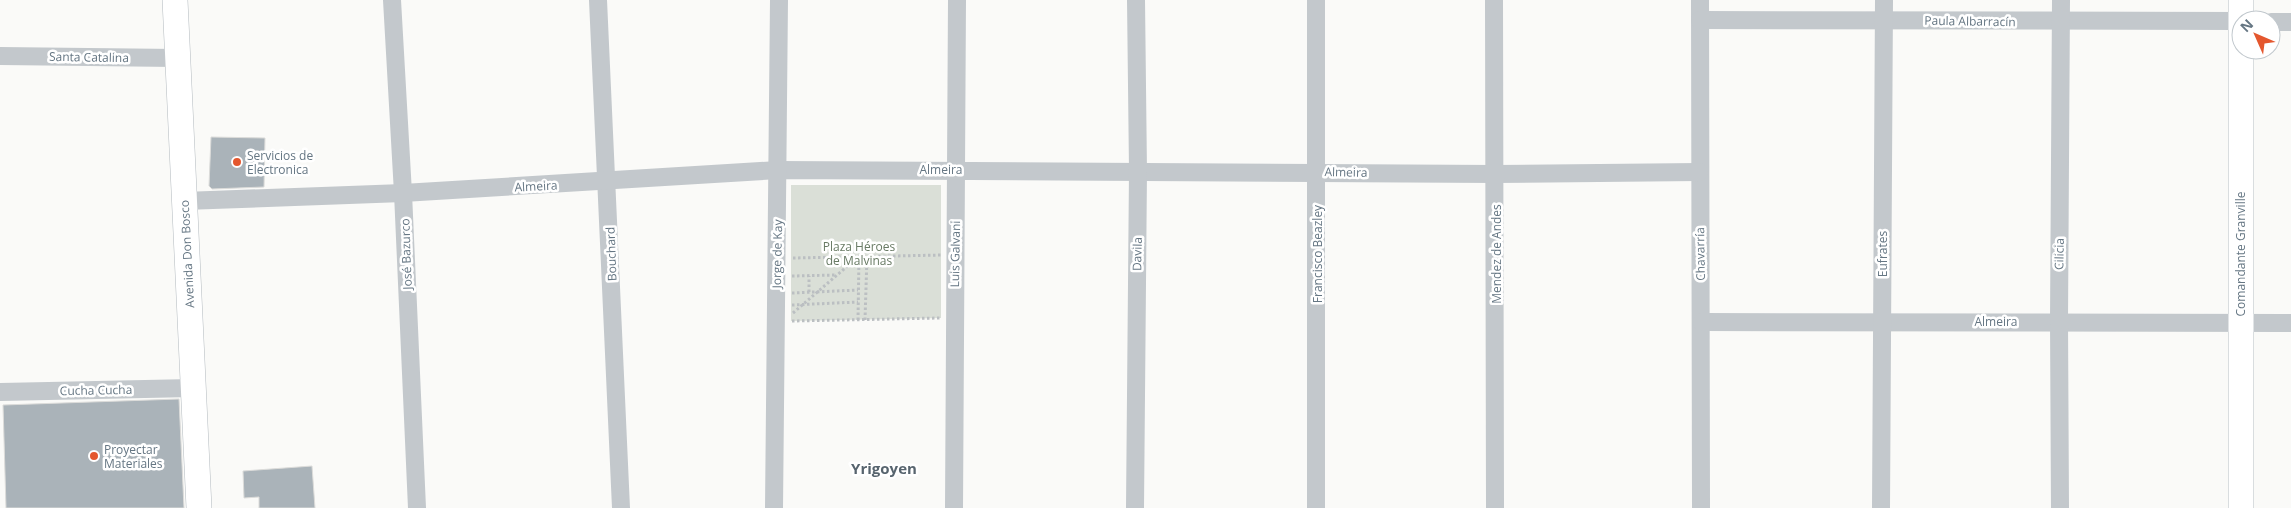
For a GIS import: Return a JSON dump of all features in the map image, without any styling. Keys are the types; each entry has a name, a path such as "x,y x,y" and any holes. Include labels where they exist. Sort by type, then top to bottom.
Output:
{"main road":[{"name":"Avenida Don Bosco","path":"175,0 199,508"},
{"name":"Comandante Granville","path":"2241,60 2241,508"}],"street":[{"name":"José Bazurco","path":"392,0 403,193 417,508"},
{"name":"Bouchard","path":"598,0 608,182 621,508"},
{"name":"Jorge de Kay","path":"774,508 778,304 779,0"},
{"name":"Luis Galvani","path":"954,508 957,0"},
{"name":"Davila","path":"1135,508 1138,171 1136,0"},
{"name":"Francisco Beazley","path":"1316,0 1316,508"},
{"name":"Mendez de Andes","path":"1494,0 1496,174 1495,508"},
{"name":"Chavarría","path":"1700,0 1698,172 1702,322 1701,508"},
{"name":"Eufrates","path":"1881,508 1884,0"},
{"name":"Cilicia","path":"2060,508 2059,321 2062,0"},
{"name":"Paula Albarracín","path":"1700,20 2231,21"},
{"name":"Santa Catalina","path":"0,56 178,58"},
{"name":"Almeira","path":"184,201 403,193 608,182 778,170 1317,171 1496,174 1698,172"},
{"name":"Almeira","path":"1702,322 2059,321 2291,323"},
{"name":"Cucha Cucha","path":"0,392 193,388"}],"path":[{"path":"777,258 955,254"},
{"path":"778,304 801,305 859,256"},
{"path":"858,320 859,256"},
{"path":"865,320 866,256"},
{"path":"778,304 809,276 836,276"},
{"path":"809,276 809,292"},
{"path":"778,304 809,292 858,290"},
{"path":"778,304 801,305 858,302"},
{"path":"778,304 858,320 954,318"}],"green space":[{"name":"Plaza Héroes de Malvinas","path":"791,185 941,185 941,318 791,321"}],"building":[{"name":"Servicios de Electronica","path":"211,137 265,138 264,187 212,189 209,186"},
{"name":"Proyectar Materiales","path":"179,399 184,508 6,508 3,405"},
{"path":"312,466 315,508 259,508 259,497 244,498 243,471"}],"place":[{"name":"Servicios de Electronica","path":"237,162"},
{"name":"Proyectar Materiales","path":"94,456"}],"district":[{"name":"Yrigoyen","path":"884,468"}]}
